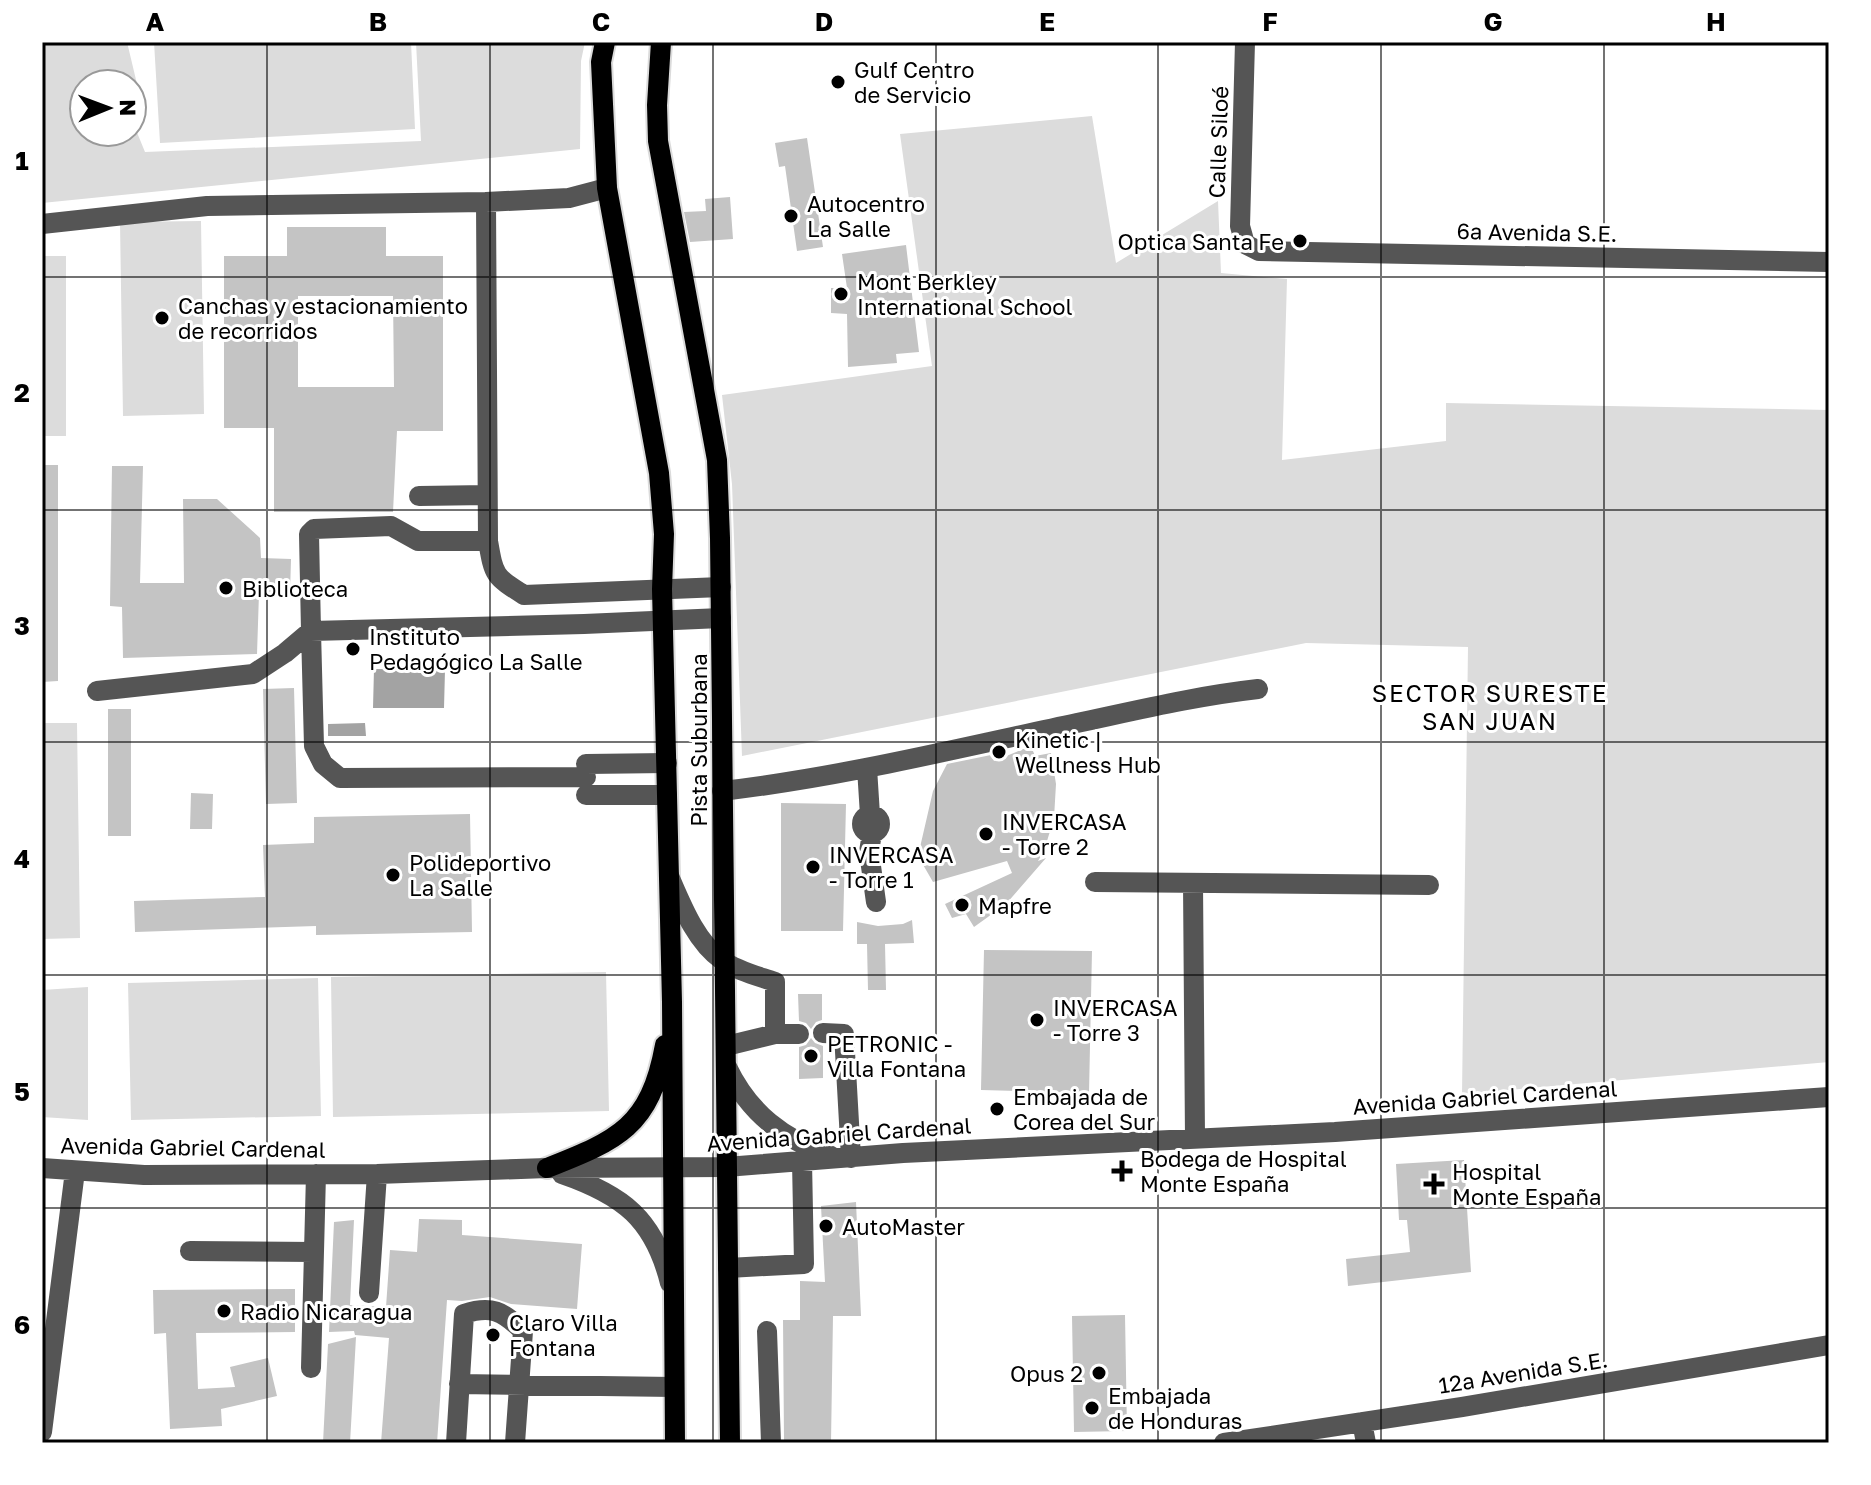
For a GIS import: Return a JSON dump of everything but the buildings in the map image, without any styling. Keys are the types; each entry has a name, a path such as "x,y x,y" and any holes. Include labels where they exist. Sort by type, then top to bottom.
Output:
{"main road":[{"name":"Pista Suburbana","path":"605,42 601,62 607,188 659,473 664,534 662,589 672,1002 675,1443"},
{"name":"Pista Suburbana","path":"661,42 658,141 717,460 730,1443"},
{"path":"547,1168 608,1142 639,1114 661,1064 672,1002"}],"street":[{"name":"Calle Siloé","path":"1245,42 1240,226 1245,244"},
{"path":"42,224 207,206 569,198 607,188"},
{"path":"486,202 488,541 495,575 524,595 721,587"},
{"name":"6a Avenida S.E.","path":"1245,244 1259,251 1829,262"},
{"path":"419,496 487,495"},
{"path":"488,541 418,541 391,526 314,529 309,534 314,746 323,764 340,778 586,779 667,795"},
{"path":"524,595 524,624"},
{"path":"97,691 253,674 311,631 721,618"},
{"path":"722,791 867,768 1153,705 1258,689"},
{"path":"586,779 667,763"},
{"path":"867,768 871,824 869,852 876,902"},
{"path":"669,876 682,907 708,948 725,962 775,982 775,1034"},
{"path":"1095,882 1429,885"},
{"path":"1193,883 1195,1138"},
{"path":"799,1034 775,1034 726,1056 747,1103 766,1122 803,1145 844,1158 844,1034 823,1033"},
{"name":"Avenida Gabriel Cardenal","path":"42,1168 144,1175 726,1167 1335,1132 1829,1097"},
{"path":"728,1268 804,1264 802,1161"},
{"path":"547,1168 604,1191 623,1202 642,1220 661,1252 674,1302"},
{"path":"42,1432 75,1171"},
{"path":"311,1368 316,1174"},
{"path":"369,1293 377,1174"},
{"path":"190,1251 314,1252"},
{"path":"456,1443 464,1314 480,1309 506,1314 523,1331 515,1443"},
{"path":"767,1331 771,1443"},
{"name":"12a Avenida S.E.","path":"1224,1443 1829,1345"},
{"path":"459,1384 674,1387"},
{"path":"1362,1422 1366,1443"}],"shaded area":[{"path":"42,42 127,42 133,68 68,68 68,148 143,148 145,152 421,141 416,42 585,42 581,61 580,149 42,203"},
{"path":"154,42 411,42 415,129 160,143"},
{"path":"1092,116 1116,263 1218,201 1221,273 1287,279 1282,460 1446,441 1446,403 1829,410 1829,1062 1462,1094 1468,647 1306,643 742,756 732,484 722,395 932,366 900,134"},
{"name":"Canchas y estacionamiento de recorridos","path":"201,221 204,414 123,416 120,222"},
{"path":"42,256 66,256 66,436 42,436"},
{"path":"374,669 445,670 444,708 373,708"},
{"path":"42,723 77,723 80,938 42,939"},
{"path":"365,723 366,736 328,736 328,724"},
{"path":"606,972 609,1111 333,1117 331,977"},
{"path":"318,978 321,1116 131,1120 128,983"},
{"path":"88,987 88,1120 42,1117 42,990"}],"place":[{"name":"Gulf Centro de Servicio","path":"838,82"},
{"name":"Autocentro La Salle","path":"791,216"},
{"name":"Optica Santa Fe","path":"1300,241"},
{"name":"Mont Berkley International School","path":"841,294"},
{"name":"Canchas y estacionamiento de recorridos","path":"162,318"},
{"name":"Biblioteca","path":"226,588"},
{"name":"Instituto Pedagógico La Salle","path":"353,649"},
{"name":"Kinetic | Wellness Hub","path":"999,752"},
{"name":"INVERCASA - Torre 2","path":"986,834"},
{"name":"INVERCASA - Torre 1","path":"813,867"},
{"name":"Polideportivo La Salle","path":"393,875"},
{"name":"Mapfre","path":"962,905"},
{"name":"INVERCASA - Torre 3","path":"1037,1020"},
{"name":"PETRONIC - Villa Fontana","path":"811,1056"},
{"name":"Embajada de Corea del Sur","path":"997,1109"},
{"name":"Bodega de Hospital Monte España","path":"1122,1171"},
{"name":"Hospital Monte España","path":"1434,1184"},
{"name":"AutoMaster","path":"826,1226"},
{"name":"Radio Nicaragua","path":"224,1311"},
{"name":"Claro Villa Fontana","path":"493,1335"},
{"name":"Opus 2","path":"1099,1373"},
{"name":"Embajada de Honduras","path":"1092,1408"}],"district":[{"name":"SECTOR SURESTE SAN JUAN","path":"1490,706"}]}
